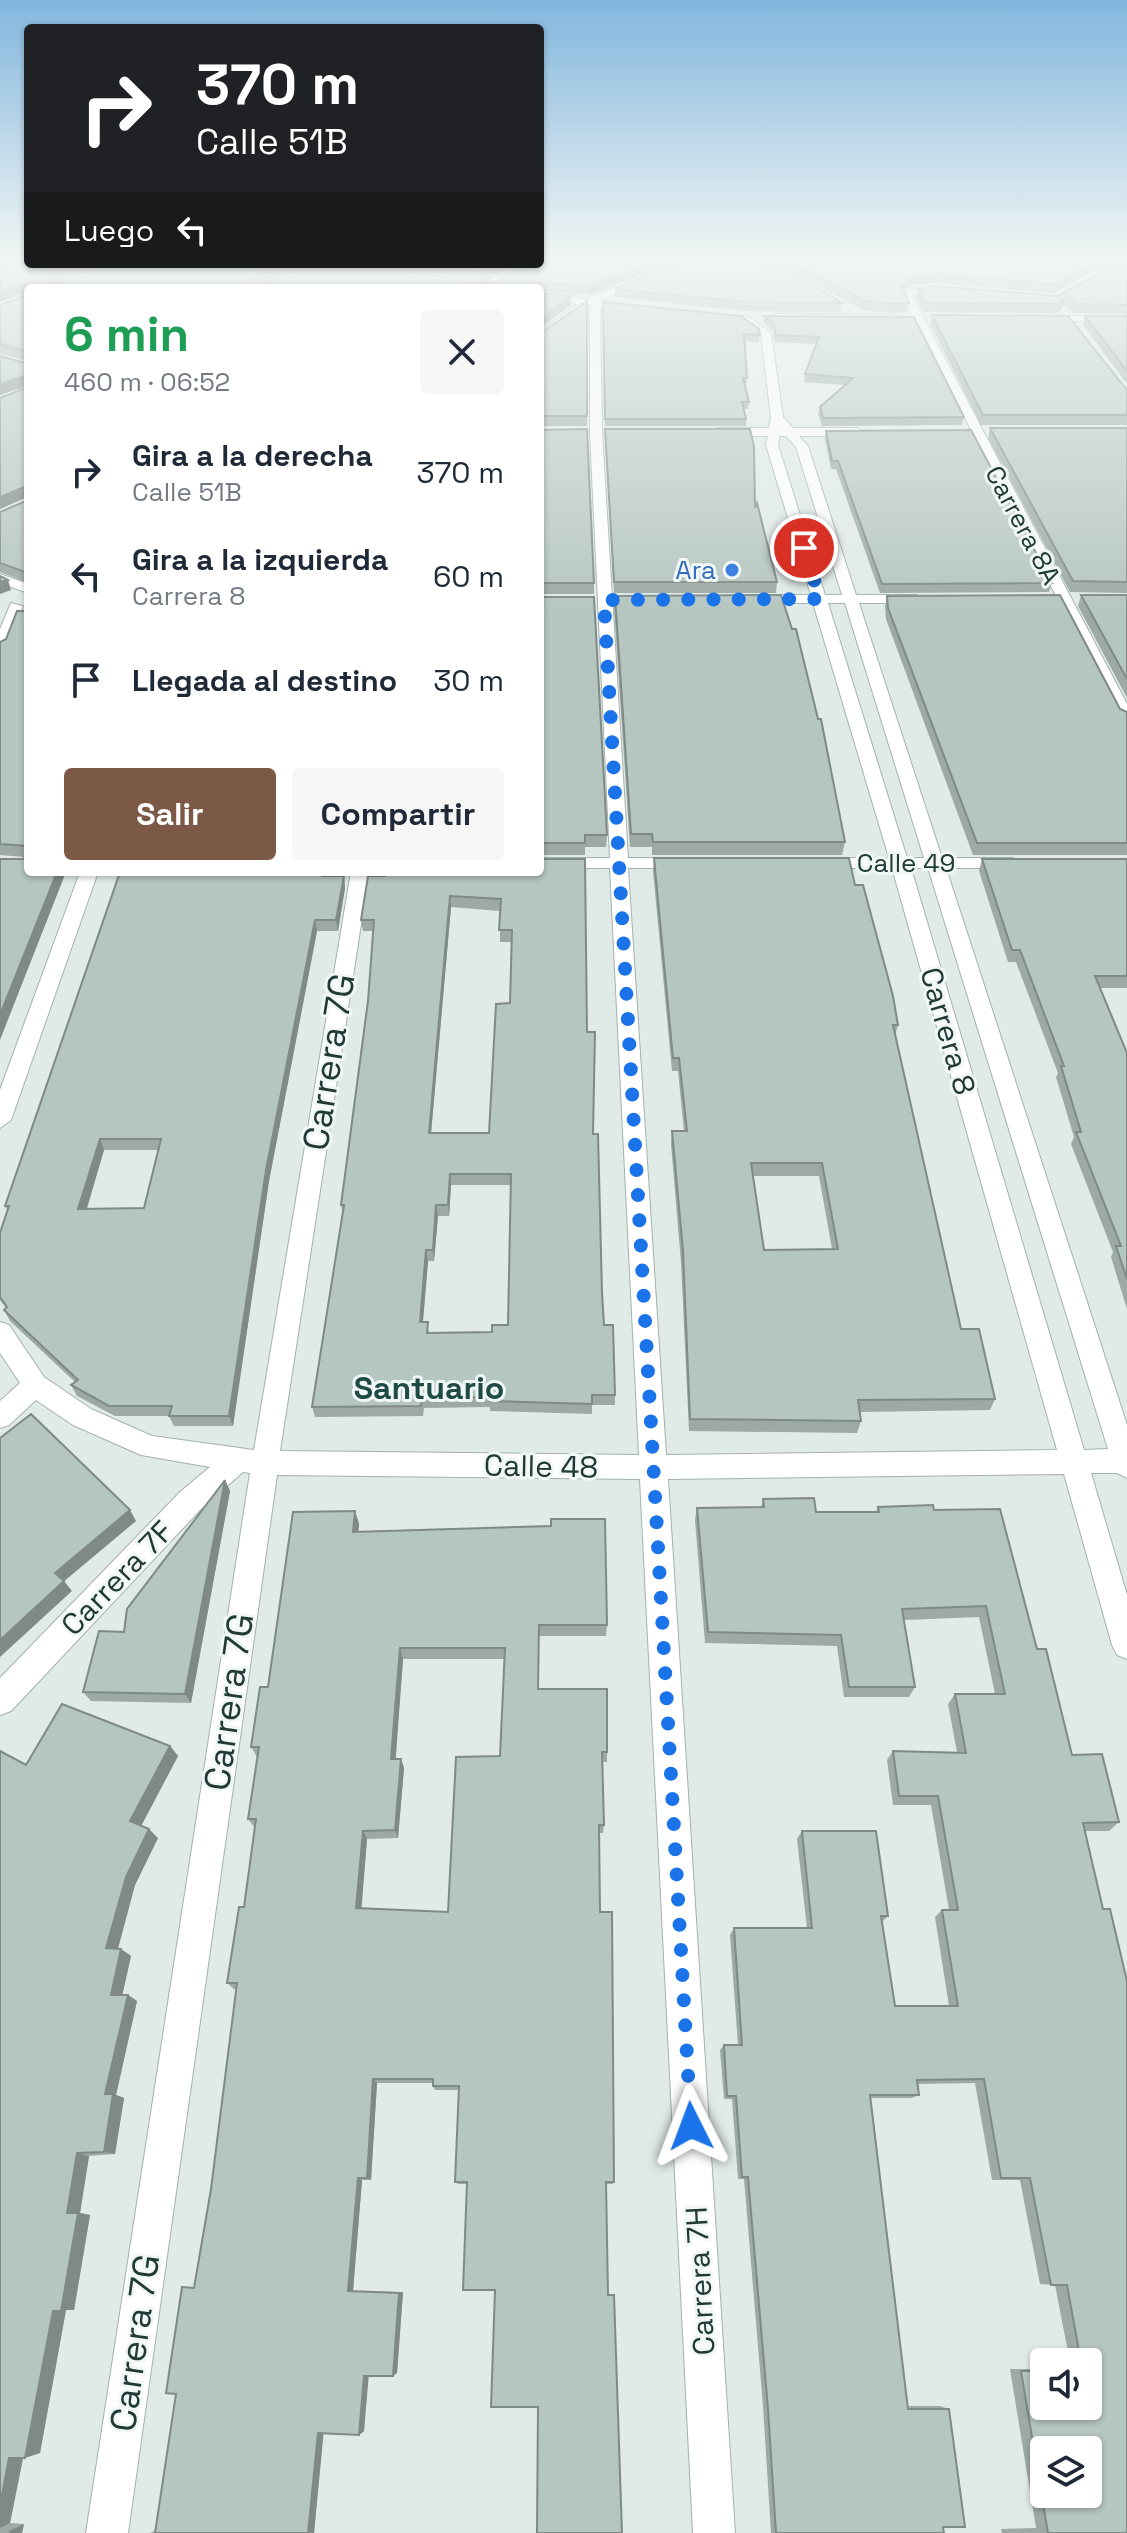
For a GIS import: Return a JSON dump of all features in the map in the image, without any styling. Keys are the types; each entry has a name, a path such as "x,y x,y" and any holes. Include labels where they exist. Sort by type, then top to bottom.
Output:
{"street":[{"name":"Carrera 7H","path":"594,379 714,2533"},
{"name":"Carrera 8","path":"771,379 775,425 772,445 900,863 1127,1645"},
{"name":"Carrera 8A","path":"950,379 1054,599 1127,719"},
{"path":"699,432 775,425 790,432 868,432"},
{"path":"959,430 989,430"},
{"name":"Carrera 8","path":"790,432 802,446 1127,1463"},
{"path":"0,578 24,587"},
{"path":"727,600 926,599"},
{"path":"1054,599 1088,599"},
{"path":"0,615 22,603"},
{"path":"0,649 22,603"},
{"path":"544,863 697,863"},
{"name":"Calle 49","path":"791,863 1032,863"},
{"path":"0,1120 88,876"},
{"name":"Carrera 7G","path":"107,2533 251,1461 359,876"},
{"name":"Calle 48","path":"0,1332 35,1385 82,1417 150,1447 251,1461 654,1467 1127,1463"},
{"path":"0,1417 35,1385"},
{"name":"Carrera 7F","path":"0,1700 190,1501 251,1461"}],"building":[{"path":"544,379 587,379 587,416 544,416"},
{"path":"604,379 743,379 749,402 742,402 746,419 605,419"},
{"path":"852,379 945,379 964,417 823,418 820,407"},
{"path":"965,379 1118,379 1127,390 1127,415 983,415"},
{"path":"24,389 24,487 0,497 0,398"},
{"path":"990,428 1127,428 1127,582 1073,581"},
{"path":"587,429 594,583 544,583 544,430"},
{"path":"605,429 750,429 754,447 755,508 757,503 777,582 614,582"},
{"path":"971,430 1052,583 882,584 838,461 832,461 826,431"},
{"path":"24,502 24,572 0,563 0,512"},
{"path":"781,595 792,629 796,629 818,719 821,719 845,842 653,842 652,834 631,834 615,596"},
{"path":"1060,595 1120,709 1127,712 1127,843 977,843 888,608 887,596"},
{"path":"1081,595 1127,595 1127,679"},
{"path":"544,597 594,597 607,835 585,835 585,843 544,843"},
{"path":"17,611 24,611 24,846 0,844 0,642 6,639"},
{"path":"654,858 849,858 855,885 863,885 893,996 898,1025 893,1025 961,1329 979,1329 995,1399 858,1400 861,1421 690,1419 683,1251 672,1131 687,1131 679,1058 673,1058","holes":["751,1163 822,1163 838,1249 764,1250"]},
{"path":"0,859 24,859 24,876 55,876 0,1015"},
{"path":"544,859 585,859 587,1032 595,1032 593,1134 598,1134 604,1325 613,1325 615,1395 592,1395 592,1404 490,1401 490,1397 422,1398 421,1406 312,1407 344,1205 341,1205 368,1001 374,920 361,920 368,876 544,876","holes":["450,896 501,899 499,930 512,930 510,1003 496,1004 489,1133 429,1133","450,1174 511,1174 508,1325 492,1325 492,1332 427,1333 428,1322 420,1322 426,1250 433,1250 436,1205 448,1205"]},
{"path":"982,859 1127,859 1127,976 1095,976 1127,1053 1127,1279 1116,1246 1121,1246 1076,1132 1081,1132 1061,1066 1064,1066 1020,950 1012,950"},
{"path":"119,876 344,876 336,920 315,920 266,1170 229,1416 169,1416 172,1406 109,1406 71,1385 78,1380 4,1310 7,1307 0,1297 0,1233 9,1206 5,1206","holes":["100,1139 161,1139 144,1208 78,1209"]},
{"path":"31,1414 130,1510 55,1573 64,1581 0,1640 0,1438"},
{"path":"225,1480 185,1694 83,1692 99,1631 124,1632 127,1609"},
{"path":"814,1498 816,1512 879,1512 878,1507 933,1505 934,1510 1000,1509 1037,1649 1046,1649 1072,1755 1102,1754 1119,1822 1083,1823 1103,1909 1110,1909 1127,1981 1127,2533 1048,2533 1044,2508 1102,2508 1102,2436 1032,2436 1021,2371 1030,2371 1030,2420 1102,2420 1102,2348 1078,2348 1067,2285 1051,2285 1030,2178 1001,2178 984,2079 917,2080 919,2095 870,2095 908,2409 949,2409 965,2527 943,2527 944,2533 776,2533 748,2177 742,2177 736,2096 727,2096 724,2045 742,2045 734,1928 812,1928 802,1831 876,1831 888,1916 881,1916 895,2006 958,2006 942,1910 958,1910 938,1796 899,1796 893,1751 966,1753 955,1694 1005,1694 986,1606 902,1609 915,1687 849,1687 841,1635 708,1632 697,1508 764,1507 763,1499"},
{"path":"355,1511 353,1532 551,1526 551,1519 605,1519 607,1625 539,1625 538,1689 607,1689 607,1752 602,1752 604,1825 599,1825 600,1912 612,1912 614,2182 606,2182 608,2295 614,2295 622,2533 537,2533 538,2407 491,2407 495,2290 463,2290 467,2182 455,2182 459,2086 433,2086 433,2079 373,2079 367,2178 358,2178 348,2291 399,2293 393,2376 364,2376 359,2435 318,2433 308,2533 155,2533 176,2394 166,2393 182,2287 194,2288 211,2189 237,1983 227,1983 239,1907 244,1907 256,1819 248,1819 259,1747 251,1747 260,1687 268,1687 293,1512","holes":["400,1648 505,1648 500,1756 456,1757 448,1912 356,1908 363,1831 395,1830 401,1759 391,1759"]},
{"path":"62,1704 170,1746 130,1821 149,1829 126,1877 106,1948 121,1949 111,1995 128,1995 105,2094 113,2094 104,2152 77,2153 67,2213 78,2213 61,2311 53,2311 25,2458 9,2458 0,2505 0,1751 26,1765"}],"place":[{"name":"Ara","path":"732,570"}],"district":[{"name":"Santuario","path":"429,1388"}],"route":[{"path":"691,2126 604,600 820,599 804,548"}]}
